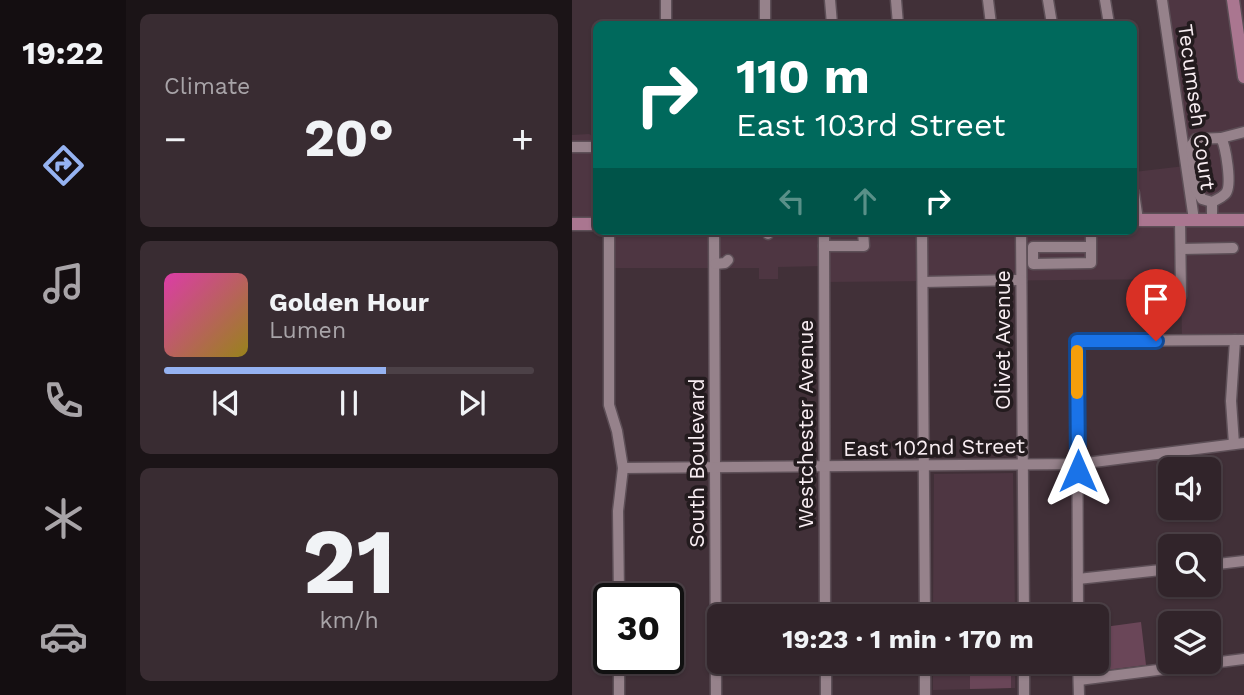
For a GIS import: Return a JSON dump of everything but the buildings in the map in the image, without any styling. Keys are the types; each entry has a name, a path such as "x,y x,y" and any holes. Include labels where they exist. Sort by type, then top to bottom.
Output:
{"main road":[{"path":"1233,0 1244,77"},
{"path":"1137,220 1244,220"},
{"path":"572,224 593,224"}],"street":[{"path":"666,0 666,21"},
{"path":"765,0 765,21"},
{"path":"830,0 832,21"},
{"path":"896,0 898,21"},
{"path":"988,0 991,21"},
{"path":"1048,0 1052,21"},
{"path":"1105,0 1108,21"},
{"name":"Tecumseh Court","path":"1162,0 1194,220"},
{"path":"1221,138 1225,144 1229,187 1224,195 1211,202 1202,199 1196,189 1191,146 1196,139 1215,136 1221,138 1244,132"},
{"path":"572,147 593,147"},
{"path":"1211,202 1211,220"},
{"path":"1180,220 1181,296"},
{"path":"609,235 609,405 622,451 623,468 618,511 619,583"},
{"name":"South Boulevard","path":"714,235 716,695"},
{"name":"Westchester Avenue","path":"825,235 825,604"},
{"path":"824,246 864,246 863,235"},
{"path":"922,235 925,604"},
{"name":"Olivet Avenue","path":"1021,235 1024,604"},
{"path":"1091,235 1091,247 1091,263 1033,264 1033,247 1091,247"},
{"path":"1181,249 1233,248"},
{"path":"1021,257 1033,257"},
{"path":"715,264 724,264 728,260"},
{"path":"923,282 1021,280"},
{"path":"1078,604 1077,341 1239,340 1231,401 1239,443"},
{"name":"East 102nd Street","path":"623,468 1078,464 1239,443"},
{"path":"1221,564 1244,561"},
{"path":"1078,579 1158,570"},
{"path":"1079,680 1244,659"},
{"path":"619,674 619,695"},
{"path":"826,674 826,695"},
{"path":"925,674 925,695"},
{"path":"1024,674 1024,695"},
{"path":"1079,674 1079,695"}],"shaded area":[{"path":"1162,0 1244,0 1244,340 1182,341 1181,279 824,282 823,266 778,267 778,279 759,279 759,268 609,268 609,235 1137,235 1137,172 1185,166"},
{"path":"572,135 593,136 593,224 572,224"},
{"path":"1013,473 1015,604 933,604 934,474"},
{"path":"1141,622 1146,665 1109,670 1109,626"},
{"path":"933,674 1015,674 1015,688 933,690"},
{"path":"970,674 1011,674 1011,688 970,689"}],"slow traffic":[{"path":"1077,351 1077,393"}],"route":[{"path":"1078,471 1077,341 1156,341"}]}
